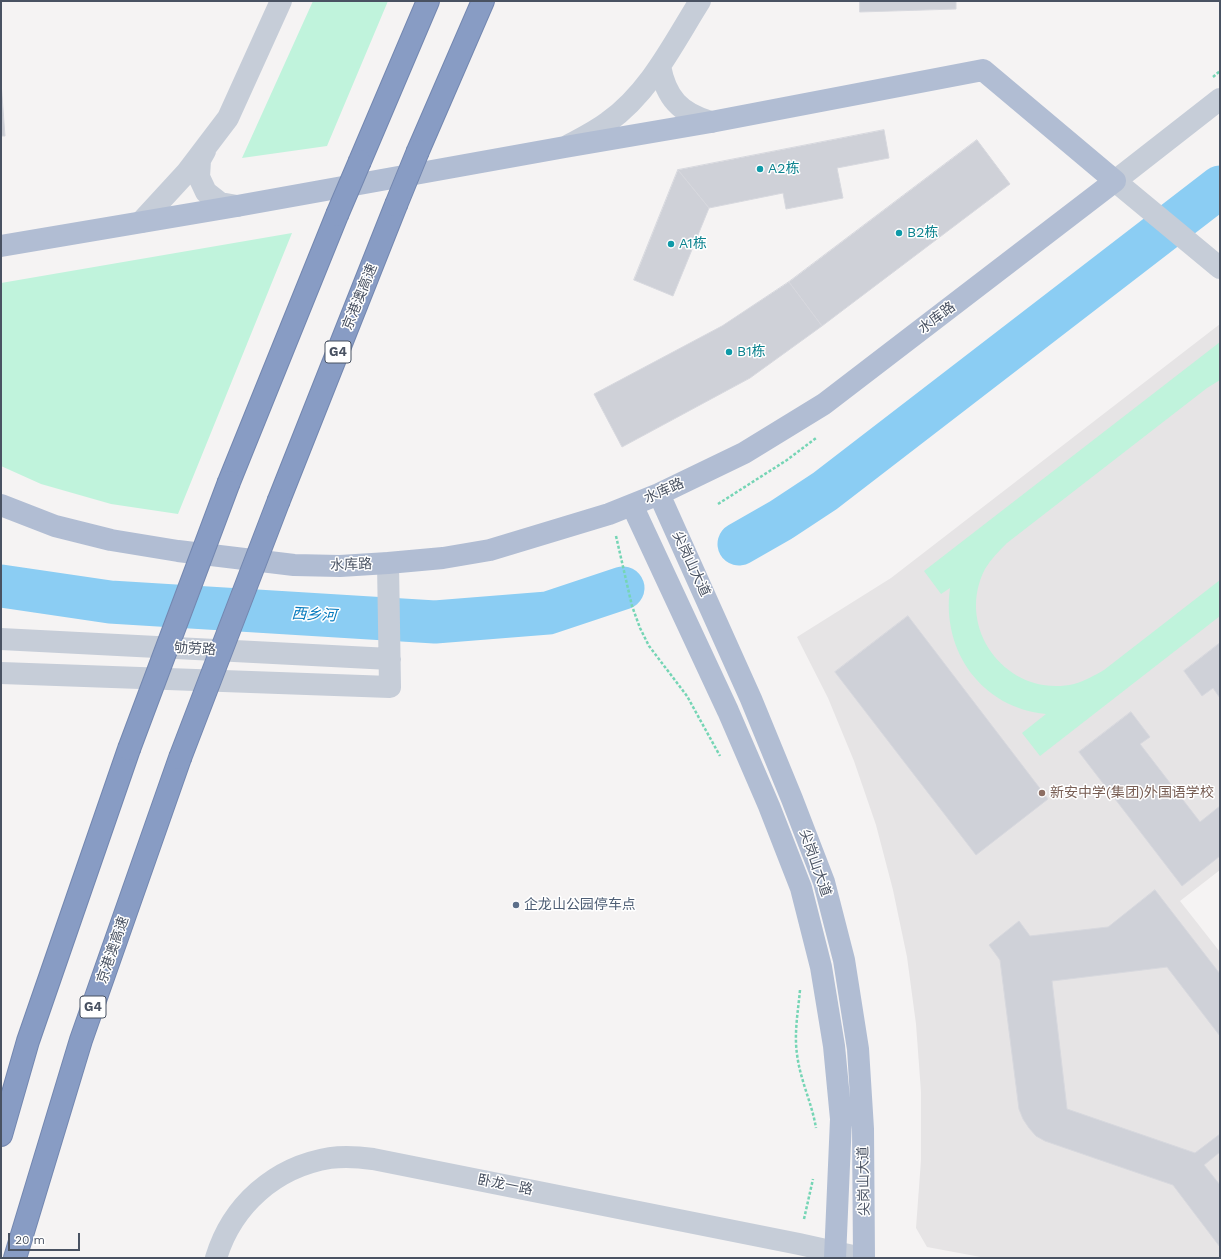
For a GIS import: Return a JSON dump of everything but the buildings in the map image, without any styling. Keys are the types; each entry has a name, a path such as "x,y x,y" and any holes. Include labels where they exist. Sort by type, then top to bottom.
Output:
{"highway":[{"path":"1,1135 28,1042 129,749 229,482 337,215 428,1"},
{"name":"京港澳高速","path":"15,1258 81,1040 180,758 279,500 396,204 483,1"}],"main road":[{"path":"1,246 711,122 984,70 1116,181"},
{"name":"水库路","path":"1,505 62,528 111,540 294,565 340,566 388,563 443,558 490,550 596,519 659,494 744,453 824,404 1116,181"},
{"name":"尖岗山大道","path":"659,494 751,699 824,882 844,960 858,1049 863,1129 863,1258"},
{"name":"尖岗山大道","path":"632,505 728,711 769,806 801,888 821,967 834,1046 840,1111 836,1255"}],"street":[{"path":"141,222 178,182 228,118 281,1"},
{"path":"566,147 588,136 609,122 645,87 660,66 700,1"},
{"path":"660,66 662,80 676,103 686,112 711,122"},
{"name":"水库路","path":"1116,181 1220,99"},
{"path":"208,145 200,160 199,177 206,192 220,203 236,206"},
{"path":"1116,181 1213,263"},
{"path":"1,673 390,687 388,563"},
{"name":"劬劳路","path":"1,639 390,658"},
{"name":"卧龙一路","path":"216,1258 229,1227 240,1210 255,1194 272,1181 290,1170 310,1162 331,1158 352,1157 373,1159 836,1255 863,1258"}],"path":[{"path":"616,540 632,606 640,628 649,646 687,696 722,760"},
{"path":"800,986 795,1037 800,1072 812,1112 816,1132"},
{"path":"804,1219 815,1174"}],"shaded area":[{"name":"新安中学(集团)外国语学校","path":"1220,324 1220,870 1180,901 1220,952 1220,1258 986,1258 927,1247 916,1228 921,1160 921,1092 916,1024 907,957 893,890 876,825 854,761 828,698 797,637 891,578"}],"green space":[{"path":"313,1 388,1 327,146 242,158"},
{"path":"292,233 178,514 111,504 41,484 1,466 1,283"},
{"path":"1220,342 1220,380 1207,388 1007,543 992,558 985,569 977,592 977,614 982,636 993,655 1009,670 1028,681 1050,686 1074,684 1086,680 1104,670 1220,580 1220,616 1040,756 1022,733 1046,714 1023,709 1003,701 985,688 971,672 960,654 952,633 949,611 950,588 941,594 924,571"}],"waterway":[{"path":"739,544 781,520 825,491 1220,187"},
{"name":"西乡河","path":"1,586 110,602 435,622 548,613 623,588"}],"place":[{"name":"A2栋","path":"760,169"},
{"name":"B2栋","path":"899,233"},
{"name":"A1栋","path":"671,244"},
{"name":"B1栋","path":"729,352"},
{"name":"新安中学(集团)外国语学校","path":"1042,793"},
{"name":"企龙山公园停车点","path":"516,905"}]}
